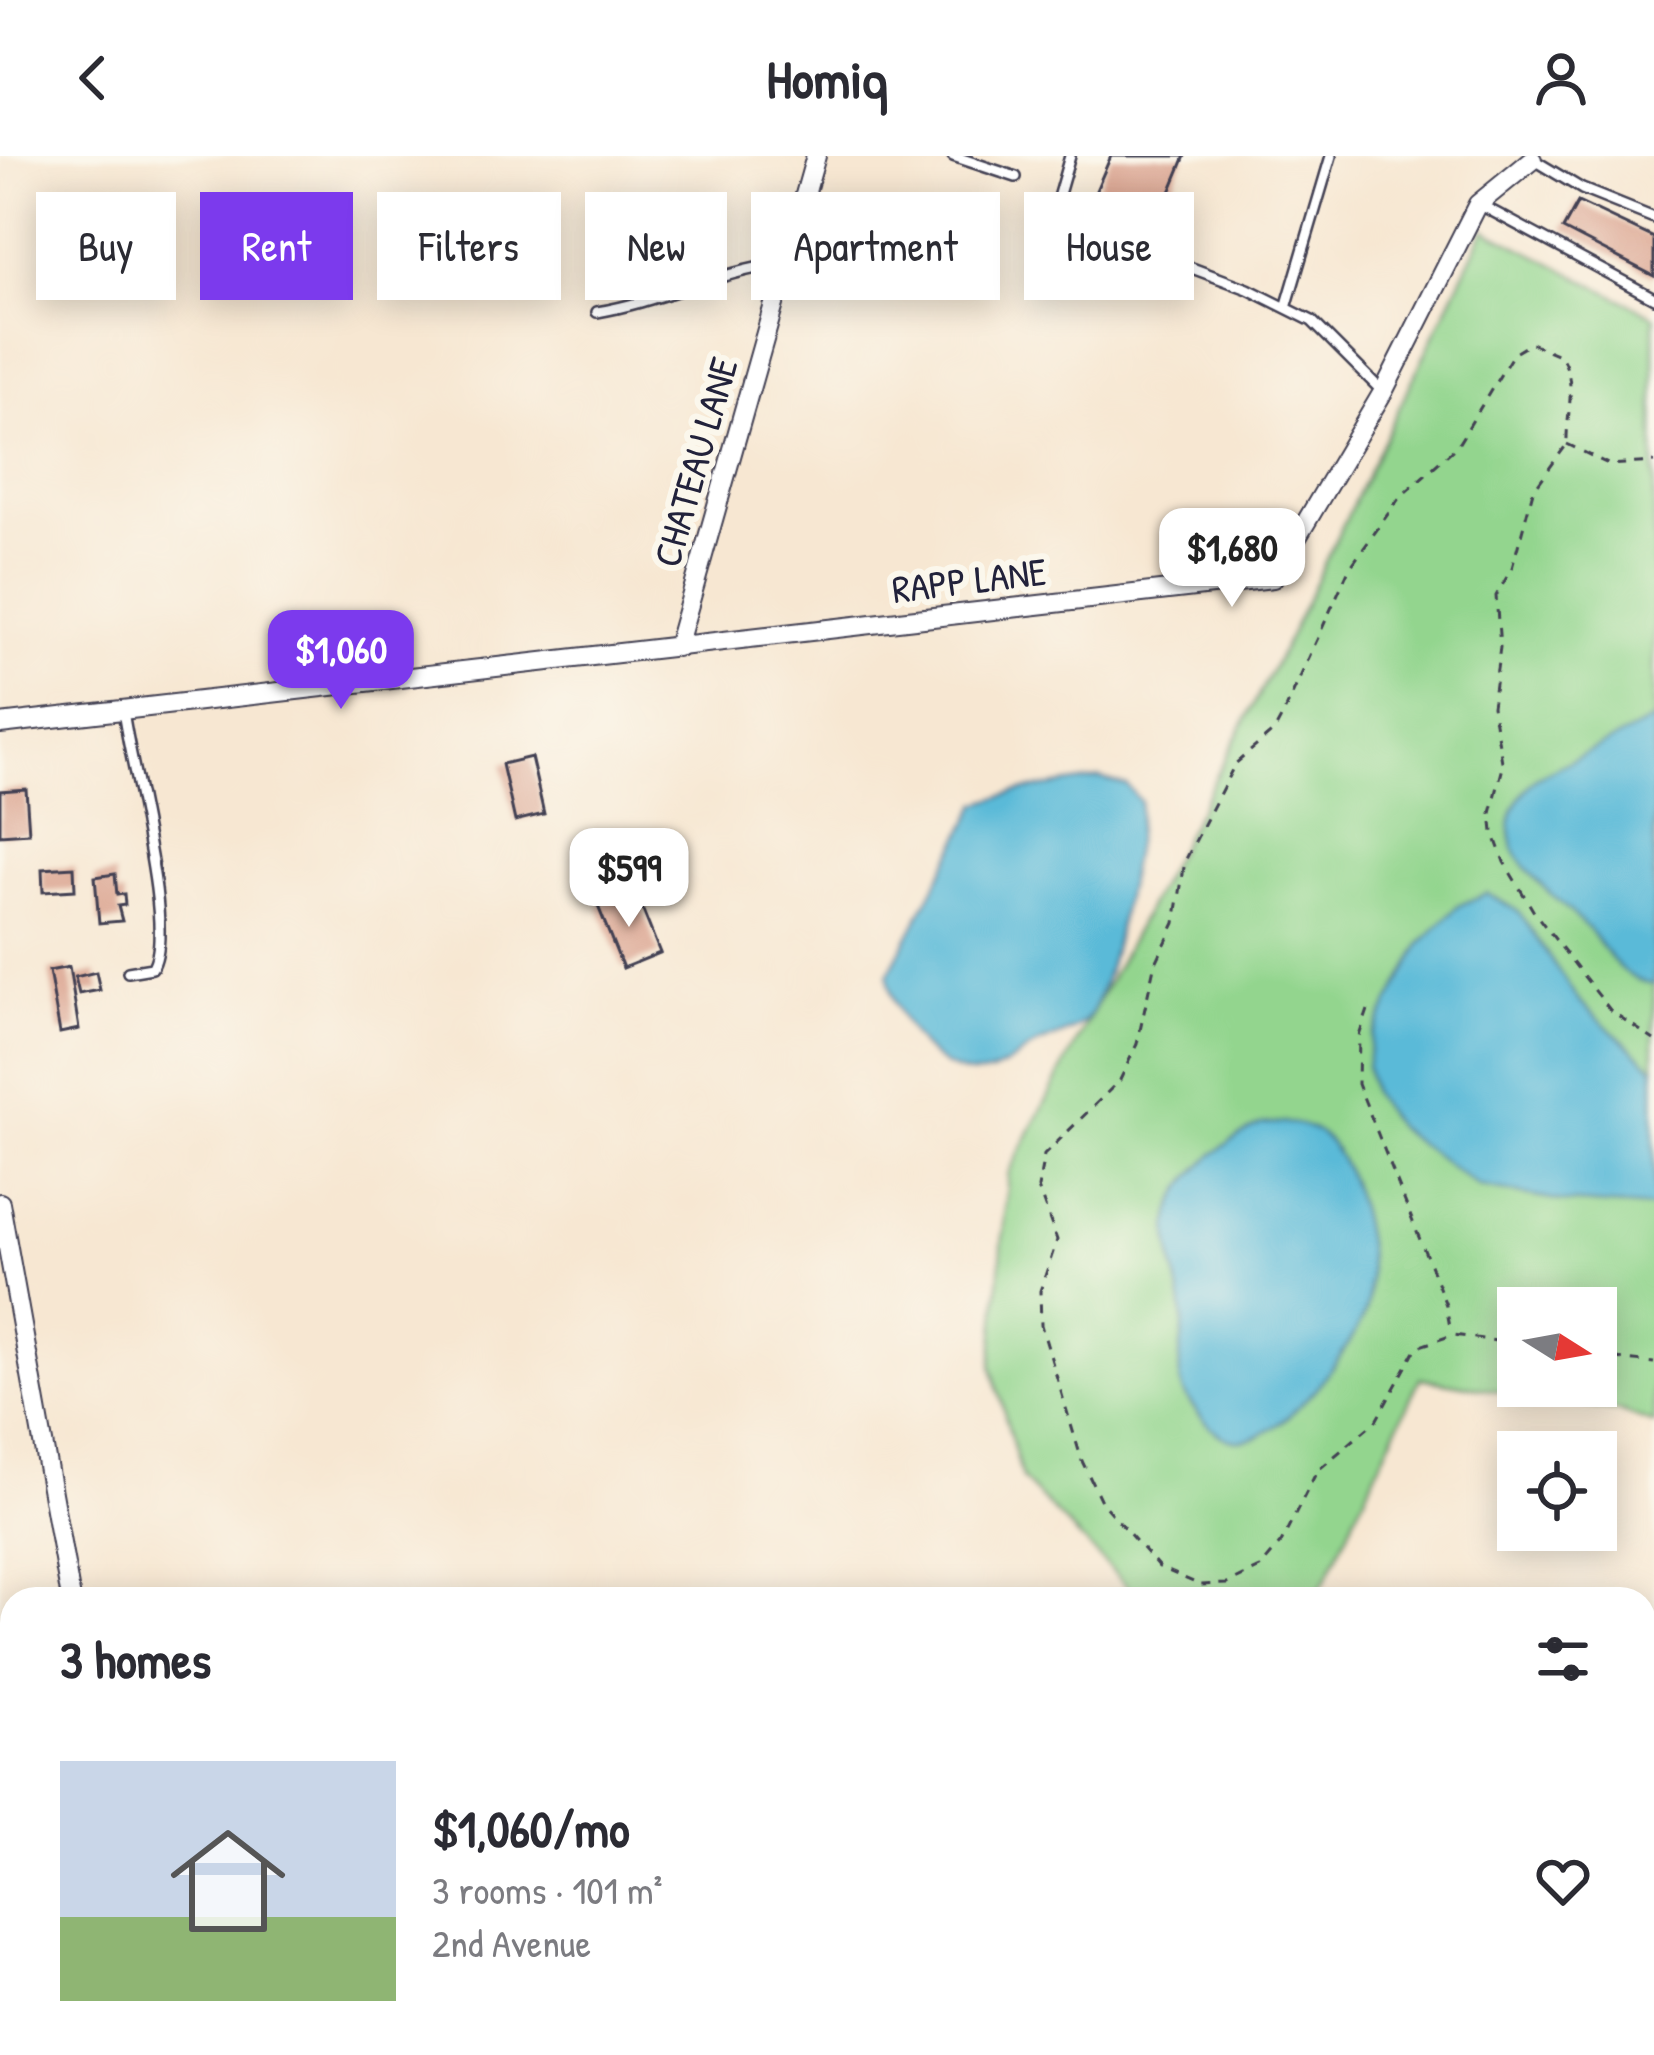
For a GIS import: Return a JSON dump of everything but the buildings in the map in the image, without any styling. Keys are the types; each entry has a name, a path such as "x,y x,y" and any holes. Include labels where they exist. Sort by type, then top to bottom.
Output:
{"street":[{"name":"CHATEAU LANE","path":"806,192 816,156"},
{"name":"RAPP LANE","path":"676,647 1273,578 1383,392 1478,204 1533,157"},
{"name":"CHATEAU LANE","path":"676,647 774,300"},
{"path":"0,724 676,647"},
{"path":"0,1203 69,1587"}],"lane":[{"path":"952,156 1016,177"},
{"path":"1070,156 1055,208 1069,222 1312,321 1383,392"},
{"path":"1286,308 1331,156"},
{"path":"1533,157 1582,188 1654,218"},
{"path":"1478,204 1654,298"},
{"path":"597,312 654,302 751,267"},
{"path":"122,710 159,906 160,946 152,968 128,972"}],"path":[{"path":"1497,1341 1451,1335 1425,1341 1410,1352 1376,1421 1317,1471 1281,1544 1260,1568 1218,1586 1171,1575 1112,1520 1082,1461 1038,1309 1058,1240 1037,1178 1044,1155 1120,1080 1137,1044 1154,967 1175,923 1185,861 1234,764 1274,730 1349,569 1400,497 1457,446 1523,345 1550,347 1569,371 1567,444 1533,491 1512,568 1496,596 1500,646 1492,706 1503,767 1491,813 1493,832 1504,862 1534,913 1610,1010 1654,1040"},
{"path":"1567,444 1610,465 1654,462"},
{"path":"1368,1010 1359,1036 1358,1084 1447,1305 1451,1335"},
{"path":"1617,1359 1654,1363"}],"green space":[{"path":"1485,229 1654,316 1654,1424 1593,1407 1617,1407 1617,1287 1497,1287 1497,1391 1420,1378 1320,1587 1128,1587 1022,1479 992,1367 1008,1174 1288,639"}],"water":[{"path":"1654,720 1654,985 1623,970 1534,877 1512,842 1510,823 1536,778"},
{"path":"1099,778 1127,785 1140,802 1122,914 1096,1002 1078,1027 997,1070 972,1074 954,1070 921,1046 908,1029 888,975 978,804 1015,792"},
{"path":"1487,893 1519,912 1579,1001 1654,1068 1654,1208 1563,1202 1479,1187 1397,1128 1372,1093 1366,1066 1372,1035 1421,944 1458,906"},
{"path":"1262,1124 1301,1125 1323,1136 1335,1150 1362,1223 1368,1300 1341,1355 1306,1399 1266,1432 1246,1440 1227,1438 1215,1430 1197,1412 1181,1384 1183,1313 1169,1232 1175,1202 1201,1166"}]}
